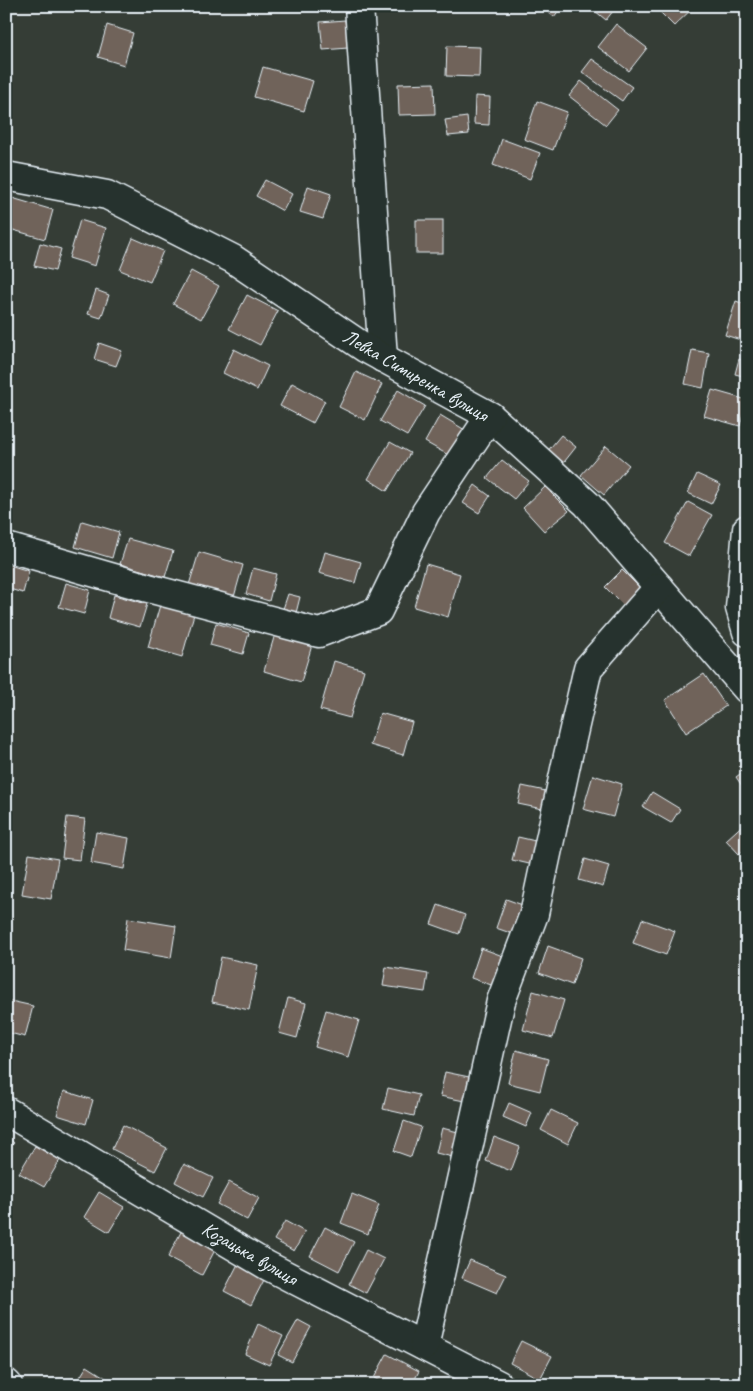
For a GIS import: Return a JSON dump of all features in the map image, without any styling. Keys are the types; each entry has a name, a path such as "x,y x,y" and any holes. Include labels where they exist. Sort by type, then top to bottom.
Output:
{"street":[{"path":"359,6 383,358"},
{"name":"Левка Симиренка вулиця","path":"6,176 108,195 233,259 365,348 490,416 587,504 747,689"},
{"path":"6,547 148,588 319,633 378,611 426,512 490,416"},
{"path":"747,529 740,608 747,632"},
{"path":"424,1346 501,1001 534,914 588,668 659,587"},
{"name":"Козацька вулиця","path":"6,1111 268,1266 499,1385"}],"building":[{"path":"541,6 562,6 554,17"},
{"path":"589,6 617,6 606,20"},
{"path":"654,6 695,6 674,26"},
{"path":"345,20 348,48 323,50 320,22"},
{"path":"616,24 647,48 629,71 598,47"},
{"path":"107,25 133,33 124,65 98,57"},
{"path":"447,46 480,47 479,77 446,76"},
{"path":"592,59 632,87 622,101 582,72"},
{"path":"263,67 313,81 304,111 254,97"},
{"path":"581,81 618,110 606,125 569,96"},
{"path":"434,83 435,114 399,115 398,84"},
{"path":"475,96 490,97 489,125 474,124"},
{"path":"537,101 567,112 553,150 524,139"},
{"path":"467,117 469,134 448,136 445,120"},
{"path":"502,139 540,153 530,179 493,165"},
{"path":"265,180 292,194 283,211 256,196"},
{"path":"308,186 331,194 323,219 300,212"},
{"path":"12,198 53,210 45,239 6,228 6,219"},
{"path":"80,220 106,228 95,266 69,258"},
{"path":"416,220 443,220 443,253 416,253"},
{"path":"133,238 163,251 150,282 120,270"},
{"path":"40,243 61,249 55,271 34,266"},
{"path":"191,271 219,286 201,319 173,304"},
{"path":"96,290 109,295 101,318 88,314"},
{"path":"247,295 278,311 260,345 229,329"},
{"path":"736,301 747,305 747,342 725,335"},
{"path":"99,343 122,351 116,366 94,359"},
{"path":"234,349 268,366 257,390 223,373"},
{"path":"692,350 709,353 703,388 685,384"},
{"path":"739,359 747,361 747,377 735,374"},
{"path":"356,372 382,384 365,420 339,407"},
{"path":"292,383 325,401 313,423 280,406"},
{"path":"398,390 425,406 407,436 380,421"},
{"path":"712,390 747,400 740,426 704,416"},
{"path":"440,415 465,430 450,456 425,442"},
{"path":"561,435 576,447 561,466 546,453"},
{"path":"390,442 410,453 387,491 368,479"},
{"path":"606,446 629,465 604,495 581,475"},
{"path":"502,460 529,481 514,499 487,478"},
{"path":"697,474 721,485 711,504 688,493"},
{"path":"475,485 490,496 479,513 463,503"},
{"path":"545,487 569,511 544,531 523,508"},
{"path":"688,502 712,515 689,556 665,543"},
{"path":"82,521 119,532 112,558 75,547"},
{"path":"128,539 173,551 165,577 120,564"},
{"path":"199,552 243,565 234,597 189,585"},
{"path":"325,552 361,562 355,583 319,573"},
{"path":"6,564 29,571 23,593 6,588"},
{"path":"426,564 460,574 448,617 414,607"},
{"path":"253,568 276,574 269,601 246,594"},
{"path":"622,570 643,591 626,608 605,587"},
{"path":"66,583 90,590 84,614 59,607"},
{"path":"288,594 300,597 296,613 283,609"},
{"path":"114,595 147,604 140,627 108,618"},
{"path":"160,605 194,614 182,657 148,647"},
{"path":"216,623 249,633 243,654 210,645"},
{"path":"275,634 312,645 301,682 264,671"},
{"path":"334,661 364,670 350,718 320,710"},
{"path":"704,674 726,706 686,733 665,700"},
{"path":"380,713 412,722 403,755 370,745"},
{"path":"747,769 747,793 736,777"},
{"path":"593,775 622,784 613,817 583,809"},
{"path":"522,786 555,793 552,811 518,804"},
{"path":"652,792 680,809 671,823 643,807"},
{"path":"67,817 85,819 80,860 62,858"},
{"path":"747,821 747,847 739,854 726,840"},
{"path":"96,832 129,838 124,869 91,863"},
{"path":"518,837 544,843 538,866 512,860"},
{"path":"29,854 58,859 51,899 22,894"},
{"path":"585,859 609,866 603,887 579,880"},
{"path":"506,899 528,907 519,936 496,928"},
{"path":"438,905 465,915 459,934 431,924"},
{"path":"128,918 176,926 171,958 123,950"},
{"path":"642,919 675,931 666,955 633,943"},
{"path":"548,946 581,958 572,985 539,973"},
{"path":"481,948 511,959 500,988 471,978"},
{"path":"221,957 258,965 249,1010 212,1002"},
{"path":"386,967 428,974 425,992 383,986"},
{"path":"533,991 564,1000 553,1038 523,1030"},
{"path":"288,998 306,1003 297,1038 279,1033"},
{"path":"6,1000 33,1006 25,1037 6,1032"},
{"path":"326,1010 359,1020 348,1057 315,1047"},
{"path":"516,1050 548,1059 540,1091 508,1083"},
{"path":"445,1072 474,1078 469,1102 440,1096"},
{"path":"388,1088 419,1095 414,1116 383,1109"},
{"path":"64,1091 93,1100 86,1124 57,1115"},
{"path":"509,1103 532,1113 526,1127 503,1117"},
{"path":"551,1110 578,1123 568,1144 541,1130"},
{"path":"404,1121 421,1127 411,1157 394,1151"},
{"path":"123,1125 167,1148 155,1171 112,1149"},
{"path":"442,1128 462,1133 457,1158 436,1153"},
{"path":"6,1135 14,1143 6,1150"},
{"path":"494,1137 520,1147 511,1171 486,1161"},
{"path":"35,1146 60,1160 44,1187 19,1173"},
{"path":"747,1163 747,1210 741,1209"},
{"path":"184,1164 213,1178 203,1197 175,1182"},
{"path":"229,1182 259,1198 247,1220 217,1204"},
{"path":"99,1192 124,1207 109,1232 84,1217"},
{"path":"352,1194 379,1205 368,1234 341,1223"},
{"path":"285,1221 305,1232 294,1251 274,1240"},
{"path":"325,1227 354,1242 339,1271 310,1256"},
{"path":"182,1230 216,1248 202,1275 168,1257"},
{"path":"366,1250 384,1259 366,1293 349,1284"},
{"path":"470,1260 506,1275 497,1293 462,1278"},
{"path":"238,1264 265,1278 251,1305 224,1291"},
{"path":"298,1320 311,1327 292,1362 278,1355"},
{"path":"258,1324 283,1336 269,1365 245,1354"},
{"path":"521,1341 552,1356 540,1379 510,1363"},
{"path":"387,1354 419,1371 412,1385 387,1385 374,1378"},
{"path":"87,1366 114,1383 113,1385 75,1385"}]}
